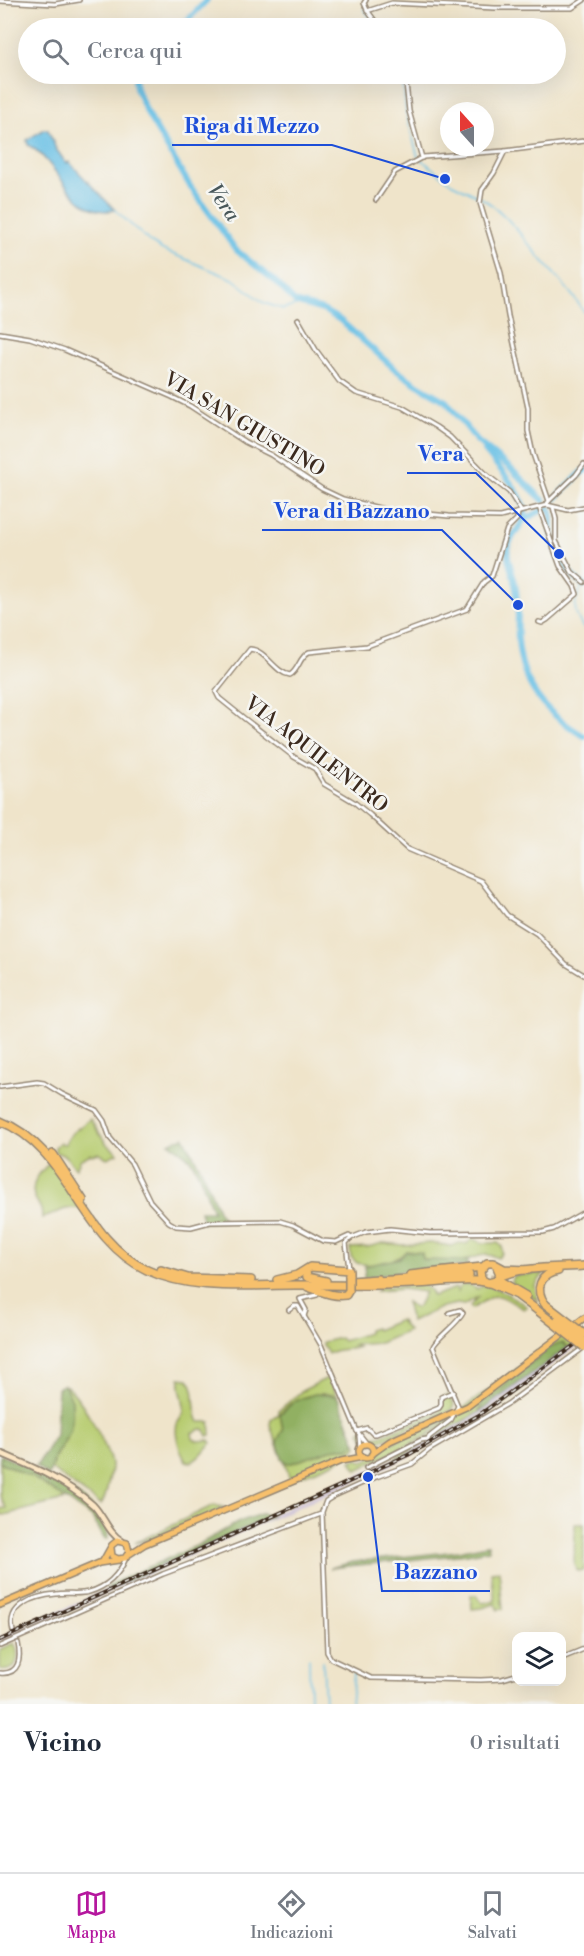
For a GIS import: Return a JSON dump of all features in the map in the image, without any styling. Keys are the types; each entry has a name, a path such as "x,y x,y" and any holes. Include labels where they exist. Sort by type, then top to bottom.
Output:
{"highway":[{"path":"0,1116 33,1134 46,1147 111,1239 131,1255 157,1269 188,1278 329,1283"},
{"path":"0,1121 29,1137 42,1149 108,1242 146,1269 167,1278 211,1285 300,1285 482,1267 490,1263 509,1270 584,1267"},
{"path":"277,1280 294,1277 310,1267 317,1267 350,1280 424,1284 472,1281 488,1283 541,1307 584,1334"},
{"path":"482,1267 480,1275 488,1283"},
{"path":"497,1267 500,1280"},
{"path":"584,1267 556,1271 545,1276 540,1282 539,1289 541,1307 584,1347"},
{"path":"306,1270 307,1277 329,1283"},
{"path":"488,1283 500,1280 504,1275 528,1270"},
{"path":"350,1280 469,1275"},
{"path":"300,1285 329,1294 345,1295 350,1280"},
{"path":"500,1280 517,1289 584,1341"},
{"path":"329,1283 325,1289 329,1294"}],"main road":[{"path":"99,1563 120,1560 146,1544 341,1461 368,1458 390,1441 452,1415 478,1399 584,1318"},
{"path":"341,1461 368,1444 390,1441"},
{"path":"368,1444 372,1448 372,1454"},
{"path":"359,1448 359,1453 363,1457"},
{"path":"124,1541 129,1549 128,1556"},
{"path":"0,1605 99,1563 107,1557 116,1542 146,1544"},
{"path":"111,1547 112,1556 120,1560"}],"street":[{"path":"0,1 55,4 79,0"},
{"path":"366,0 364,3 367,11 373,18"},
{"path":"367,11 392,3 495,8 572,8 584,0"},
{"path":"406,84 409,111 422,158"},
{"path":"376,200 393,174 422,158 584,141"},
{"path":"505,151 482,190 480,203 501,273 528,408 528,427 533,454 556,519 556,542 572,572 584,582"},
{"path":"298,319 316,350 339,381 356,393 402,407 436,427 456,443 487,475 509,492 522,511"},
{"name":"VIA SAN GIUSTINO","path":"0,333 47,343 99,363 172,397 245,442 271,455 322,489 343,499 387,510 427,515 492,517 540,509 550,505 566,510 584,507"},
{"path":"550,505 584,464"},
{"path":"539,622 544,622 577,594 560,566 540,509"},
{"name":"VIA AQUILENTRO","path":"522,511 507,529 492,576 484,582 467,609 367,646 309,652 302,657 294,673 290,675 286,675 255,650 250,649 216,692 219,698 245,719 294,757 315,769 324,784 370,814 406,849 481,881 488,887 507,915 537,934 566,964 584,975"},
{"path":"0,1087 44,1083 96,1110 104,1121 110,1138 132,1164 150,1201 169,1222 176,1226 191,1227 210,1222 280,1221 293,1225 323,1241 336,1242 349,1236 351,1238"},
{"path":"350,1280 346,1243 351,1238 366,1232 390,1229 430,1233 543,1232 554,1229 584,1212"},
{"path":"304,1316 306,1311 301,1299 317,1295"},
{"path":"289,1310 297,1305 326,1354 357,1431 359,1448"},
{"path":"450,1313 461,1310 464,1313 446,1334 434,1343 433,1348 457,1401 458,1406 450,1421 412,1464 378,1476 334,1496 325,1503 321,1514 327,1652 331,1659 371,1678 481,1680 502,1679 512,1675"},
{"path":"428,1445 509,1403 584,1347"},
{"path":"357,1431 368,1428 376,1434 439,1408 441,1397 453,1392"},
{"path":"457,1401 463,1405 478,1399"},
{"path":"357,1431 368,1444"},
{"path":"366,1468 422,1440 428,1445"},
{"path":"0,1453 40,1470 69,1487 95,1507 114,1534 124,1541"},
{"path":"0,1646 163,1574 321,1514"},
{"path":"107,1524 111,1535 111,1547"},
{"path":"13,1631 11,1622 13,1615 22,1604 49,1595 94,1590 113,1579 128,1556"},
{"path":"120,1560 123,1563 122,1568"},
{"path":"0,1673 8,1673 18,1666 20,1659 18,1643"},
{"path":"566,1656 584,1649"}],"shaded area":[{"path":"584,1336 584,1341 514,1393 480,1416 409,1457 0,1642 0,1638 407,1453 478,1413"}],"green space":[{"path":"90,1119 106,1143 118,1153 107,1158 99,1153 91,1154 81,1159 76,1168 65,1156 55,1152 55,1147 59,1143 65,1144 72,1133"},
{"path":"184,1137 225,1221 203,1223 200,1211 213,1211 201,1179 190,1159 169,1143"},
{"path":"51,1162 81,1208 64,1210 42,1218 33,1189 39,1174"},
{"path":"473,1239 483,1243 498,1243 502,1247 502,1253 498,1258 482,1255 456,1262 427,1260 423,1259 422,1253 406,1251 390,1261 363,1264 357,1263 351,1257 350,1248 383,1243 403,1245 431,1243 451,1246 459,1243 466,1244"},
{"path":"406,1251 422,1253 423,1259 427,1260 468,1261 468,1264 409,1270 364,1278 365,1266 400,1258"},
{"path":"544,1273 535,1286 538,1301 511,1282 513,1276"},
{"path":"467,1284 477,1289 485,1285 496,1289 527,1307 524,1309 503,1297 493,1296 472,1309 470,1306 479,1296 464,1305 442,1307 411,1322 406,1302 415,1308 425,1292 403,1289 376,1291 380,1287 421,1285 429,1289 433,1296 456,1288 458,1292 460,1286"},
{"path":"400,1320 408,1331 380,1343 351,1345 358,1347 328,1354 323,1345 323,1342 340,1338 343,1341"},
{"path":"562,1336 573,1344 568,1347 566,1345 545,1350 538,1358 513,1375 505,1386 481,1402 479,1412 395,1460 399,1453 429,1437 454,1415"},
{"path":"559,1343 568,1347 479,1412 482,1402 505,1386 513,1375 538,1358 545,1350"},
{"path":"329,1377 337,1396 321,1394 306,1396 292,1403 280,1414 283,1430 277,1441 280,1453 270,1425 271,1419 302,1391"},
{"path":"180,1378 188,1379 191,1383 199,1422 210,1422 211,1435 208,1436 205,1430 201,1429 192,1433 193,1439 210,1440 212,1443 191,1462 186,1461 177,1438 177,1424 184,1411"},
{"path":"64,1385 70,1389 85,1409 109,1457 111,1465 109,1479 101,1505 51,1469 71,1426 72,1404"},
{"path":"64,1385 72,1400 70,1432 55,1456 49,1475 36,1467 56,1435 58,1387"},
{"path":"315,1394 337,1396 356,1443 349,1448 337,1448 287,1463 282,1458 277,1441 283,1430 280,1414 296,1400"},
{"path":"448,1395 454,1404 452,1410 382,1440 372,1443 366,1440 360,1432 364,1429 371,1436 380,1436 437,1412 442,1408 442,1399"},
{"path":"450,1417 426,1436 357,1470 351,1461 369,1459 380,1448"},
{"path":"356,1443 357,1446 343,1458 290,1480 284,1460 292,1463 337,1448 349,1448"},
{"path":"0,1455 48,1477 83,1499 96,1511 105,1525 108,1539 101,1535 92,1517 39,1481 0,1462"},
{"path":"0,1462 30,1476 65,1498 64,1500 4,1515 0,1514 0,1509 6,1508 0,1496"},
{"path":"214,1505 225,1508 148,1540 135,1543"},
{"path":"261,1514 272,1516 107,1590 108,1586 117,1581 196,1546 239,1522"},
{"path":"575,1524 584,1524 584,1570 577,1571 574,1565"},
{"path":"488,1545 489,1550 467,1554 330,1568 353,1562 458,1551"},
{"path":"499,1571 503,1609 498,1610 495,1604 472,1609 471,1595 476,1595 482,1603 495,1601 491,1572"},
{"path":"14,1643 17,1658 14,1666 11,1669 0,1670 0,1649"}],"water":[{"path":"44,129 48,130 56,149 66,163 69,162 115,210 100,210 88,206 77,198 49,163 28,145 27,140"}],"waterway":[{"name":"Vera","path":"190,18 207,0"},
{"path":"364,8 370,18"},
{"name":"Vera","path":"136,84 149,117 190,186 236,250 276,282 295,302 323,310 340,320 396,370 446,401 477,441 509,467 544,501"},
{"path":"403,84 406,113 418,157"},
{"path":"421,159 451,183 479,197"},
{"path":"481,198 490,203 512,224 568,289 584,312"},
{"path":"115,210 150,242 163,250 233,279 264,303 283,309 299,305"},
{"path":"485,451 515,488 525,511 525,516 509,543 508,552 516,590 518,639 524,671 547,708 584,736"},
{"path":"554,500 584,470"},
{"name":"Vera","path":"549,508 552,517 553,539 558,555 573,576 584,585"},
{"path":"521,522 544,509"},
{"path":"583,585 575,607 577,617 584,629"},
{"path":"309,1658 310,1704"},
{"path":"323,1661 325,1704"},
{"path":"351,1704 354,1673"}],"tunnel":[{"path":"469,1275 501,1281"}],"railway":[{"path":"0,1640 408,1455 479,1415 584,1338"}],"place":[{"name":"Riga di Mezzo","path":"445,179"},
{"name":"Vera","path":"559,554"},
{"name":"Vera di Bazzano","path":"518,605"},
{"name":"Bazzano","path":"368,1477"}]}
